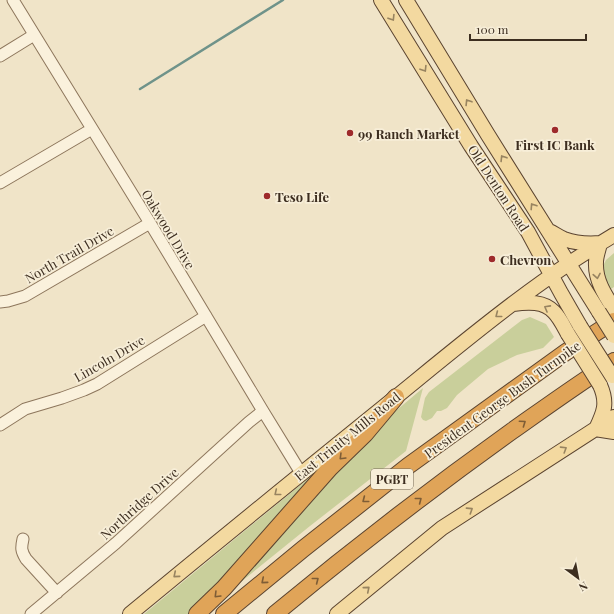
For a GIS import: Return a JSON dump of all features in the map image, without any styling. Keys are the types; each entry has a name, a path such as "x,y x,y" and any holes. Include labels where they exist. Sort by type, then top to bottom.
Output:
{"highway":[{"name":"President George Bush Turnpike","path":"224,614 408,466 566,352 614,321"},
{"name":"PGBT","path":"275,614 453,473 586,379 613,372"},
{"path":"197,614 224,588 330,468 365,434 396,397"}],"main road":[{"name":"Old Denton Road","path":"381,0 471,146 528,232 580,326 613,372"},
{"name":"Old Denton Road","path":"406,0 569,264 608,309 614,336"},
{"path":"404,36 421,25"},
{"path":"471,146 488,135"},
{"path":"549,231 573,242 586,244 600,243 596,261 596,273 608,309"},
{"name":"East Trinity Mills Road","path":"130,614 422,375 552,275 614,235"},
{"path":"513,304 530,302 545,306 555,313 600,384 604,394 602,415 596,429"},
{"path":"337,614 442,528 614,417"},
{"path":"596,429 614,432"}],"street":[{"name":"Oakwood Drive","path":"13,0 301,473"},
{"path":"0,56 34,35"},
{"path":"0,183 92,130"},
{"name":"North Trail Drive","path":"0,302 25,296 150,223"},
{"name":"Lincoln Drive","path":"0,425 25,409 84,390 97,384 206,316"},
{"name":"Northridge Drive","path":"32,614 116,543 263,410"},
{"path":"23,539 21,548 26,559 57,593"}],"green space":[{"path":"614,253 614,287 608,291 601,270 606,260"},
{"path":"530,317 546,324 554,337 543,348 517,355 488,369 457,395 447,408 437,411 432,418 426,421 423,420 421,417 425,398 429,392 522,320"},
{"path":"423,388 406,451 216,602 379,425"},
{"path":"344,449 190,614 144,614"}],"waterway":[{"path":"140,89 283,0"}],"place":[{"name":"First IC Bank","path":"555,130"},
{"name":"99 Ranch Market","path":"350,133"},
{"name":"Teso Life","path":"267,196"},
{"name":"Chevron","path":"492,259"}]}
